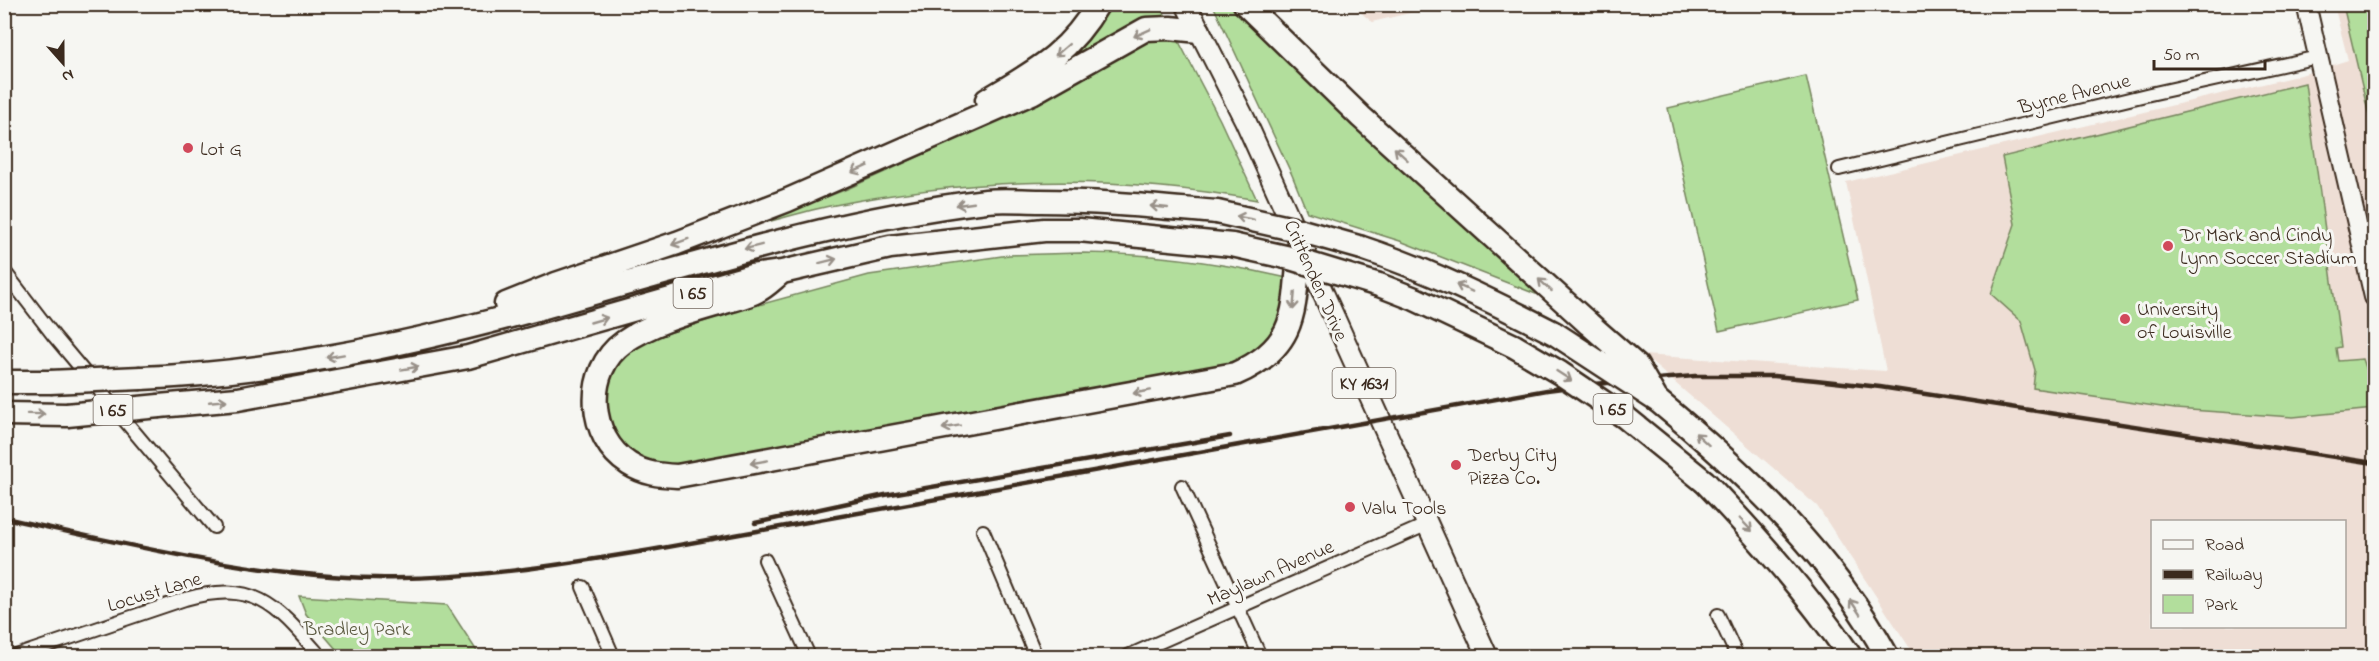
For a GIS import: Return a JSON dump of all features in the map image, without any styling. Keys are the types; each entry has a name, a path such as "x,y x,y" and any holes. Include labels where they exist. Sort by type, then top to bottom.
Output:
{"highway":[{"path":"914,145 1050,62 1070,45 1098,4"},
{"path":"1245,4 1361,117 1637,366 1658,401"},
{"path":"453,330 498,307 556,284 677,243 788,200 1032,93 1146,29 1170,28 1199,31"},
{"name":"I 65","path":"4,382 193,376 341,355 453,330 752,247 886,216 990,201 1104,201 1217,212 1302,231 1399,260 1470,291 1554,333 1658,401 1745,478 1806,543 1842,588 1887,657"},
{"name":"I 65","path":"4,414 66,415 238,399 468,357 751,276 782,272 890,247 1044,230 1079,230 1232,245 1290,258 1380,285 1514,345 1560,373 1625,417 1705,482 1768,548 1827,622 1850,657"},
{"path":"782,272 756,292 663,321 644,330 613,352 600,372 595,396 600,426 608,443 617,453 640,470 655,475 677,476 1235,374 1270,354 1292,321 1300,242"}],"main road":[{"name":"Crittenden Drive","path":"1186,4 1245,120 1487,657"}],"street":[{"path":"2306,4 2374,297"},
{"name":"Byrne Avenue","path":"1839,169 2318,57"},
{"path":"4,271 54,336 214,527"},
{"path":"1182,486 1260,657"},
{"name":"Maylawn Avenue","path":"1128,657 1428,524"},
{"path":"983,531 1036,657"},
{"path":"765,560 809,657"},
{"path":"583,587 613,657"},
{"name":"Locust Lane","path":"18,656 185,599 231,593 246,594 263,600 278,610 320,657"},
{"path":"1718,615 1737,657"}],"shaded area":[{"path":"1352,5 1443,5 1372,22"},
{"name":"University of Louisville","path":"2334,5 2374,5 2374,656 1915,656 1817,506 1643,355 1886,371 1846,182 2301,75 2348,60"}],"green space":[{"path":"1109,5 1159,5 1168,19 1043,76"},
{"path":"1213,5 1237,5 1538,292 1536,294 1400,241 1307,212"},
{"path":"2343,5 2374,5 2374,137"},
{"path":"1147,37 1177,38 1220,120 1257,200 1151,186 1046,182 993,184 888,196 826,207 768,222 767,220 847,189 964,136"},
{"path":"1806,76 1858,300 1719,331 1668,108"},
{"name":"Dr Mark and Cindy Lynn Soccer Stadium","path":"2305,83 2341,347 2336,348 2338,361 2363,359 2374,391 2374,409 2293,417 2175,409 2033,388 2035,370 2021,321 1991,294 2015,224 2002,157"},
{"path":"1080,253 1158,257 1261,272 1287,278 1288,296 1272,339 1238,365 661,468 624,450 605,417 607,376 634,344 733,312 869,275 1009,255"},
{"name":"Bradley Park","path":"299,596 447,605 480,656 342,656 306,614"}],"railway":[{"path":"4,518 143,548 236,565 329,576 445,577 549,566 651,550 1547,390 1695,376 1774,376 1880,387 2374,463"},
{"path":"755,523 885,495 1230,436"}],"place":[{"name":"Lot G","path":"188,148"},
{"name":"Dr Mark and Cindy Lynn Soccer Stadium","path":"2168,246"},
{"name":"University of Louisville","path":"2125,319"},
{"name":"Derby City Pizza Co.","path":"1456,465"},
{"name":"Valu Tools","path":"1350,507"}]}
